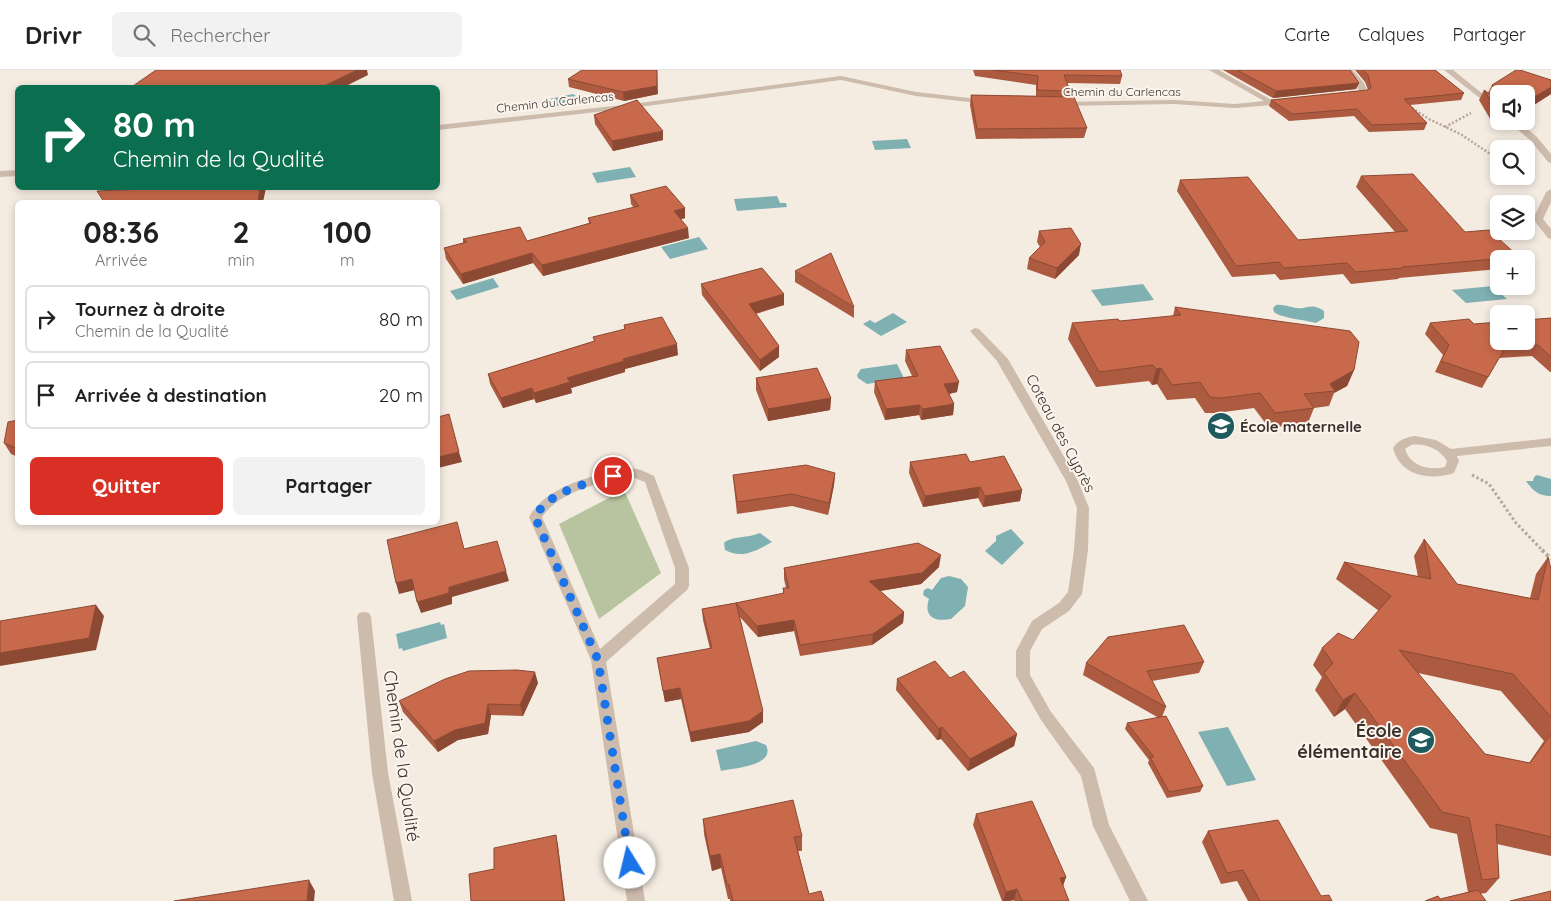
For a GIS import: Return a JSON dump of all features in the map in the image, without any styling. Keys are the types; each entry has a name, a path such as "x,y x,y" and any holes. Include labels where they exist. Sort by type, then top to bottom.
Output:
{"street":[{"path":"1213,70 1272,104"},
{"path":"1337,96 1364,93 1360,83 1349,70"},
{"path":"1448,70 1490,104"},
{"name":"Chemin du Carlencas","path":"440,128 632,106 841,78 916,94 1000,102"},
{"name":"Chemin du Carlencas","path":"1048,103 1174,102 1235,106 1281,102"},
{"path":"1523,130 1534,139 1551,160"},
{"path":"0,174 15,173"},
{"path":"1551,192 1538,219 1551,236"},
{"name":"Coteau des Cyprès","path":"975,331 1002,359 1072,481 1083,508 1081,550 1075,594 1064,607 1037,625 1023,651 1023,676 1046,716 1088,772 1101,826 1139,901"},
{"path":"1424,440 1442,448 1448,453 1453,466 1450,470 1436,474 1417,470 1403,459 1399,448 1408,441 1424,440"},
{"path":"1448,453 1551,442"},
{"path":"598,660 682,586 682,568 650,479 627,471 570,489 541,506 535,517 598,660 636,901"},
{"name":"Chemin de la Qualité","path":"364,617 380,773 403,901"}],"path":[{"path":"1445,127 1490,104"},
{"path":"1406,105 1462,135 1490,154"},
{"path":"1453,466 1489,484 1516,523 1551,559"}],"green space":[{"path":"624,490 661,573 599,619 559,524"}],"water":[{"path":"573,94 579,98 571,103 548,108 540,103 545,100"},
{"path":"907,139 911,148 875,150 872,141"},
{"path":"630,167 636,177 597,183 592,173"},
{"path":"777,196 780,203 786,203 787,207 737,211 734,199"},
{"path":"699,237 708,249 670,259 661,247"},
{"path":"493,278 499,287 457,300 450,291"},
{"path":"1143,284 1154,300 1102,306 1091,290"},
{"path":"1490,286 1490,295 1503,295 1507,299 1466,303 1452,290"},
{"path":"1276,305 1293,308 1319,308 1324,311 1324,318 1316,323 1282,316 1274,312 1273,308"},
{"path":"893,313 907,322 881,336 863,324 870,320 875,323"},
{"path":"897,364 904,378 867,384 858,378 857,375 861,369"},
{"path":"1537,475 1551,479 1551,496 1537,492 1526,481 1533,481"},
{"path":"1011,529 1024,543 1002,565 985,551 996,541 996,536"},
{"path":"760,533 772,542 749,553 737,554 725,550 724,543 727,541"},
{"path":"949,576 961,579 968,587 965,606 951,619 935,619 929,614 929,599 923,595 924,590 928,588 932,590 941,578"},
{"path":"440,622 441,625 444,624 447,638 403,651 402,648 399,649 396,634"},
{"path":"1228,727 1256,780 1227,786 1198,732"},
{"path":"756,741 766,745 767,752 765,758 752,765 721,771 716,750"}],"building":[{"path":"156,70 357,70 326,85 134,85"},
{"path":"582,70 657,70 657,86 623,92 568,79"},
{"path":"993,70 1120,70 1122,76 1064,75 1070,91 1037,90 1038,76"},
{"path":"1237,70 1350,70 1359,83 1276,91"},
{"path":"1363,70 1435,70 1464,93 1404,99 1427,123 1372,125 1357,109 1292,114 1271,100 1367,90 1371,88 1368,75"},
{"path":"1516,70 1551,80 1551,87 1535,97 1535,85 1492,85"},
{"path":"971,95 1074,97 1087,128 977,129"},
{"path":"637,100 663,131 612,141 594,115"},
{"path":"1413,174 1465,232 1489,230 1490,240 1500,240 1511,250 1490,250 1490,259 1356,272 1347,263 1284,268 1279,262 1236,266 1180,180 1248,177 1298,240 1408,231 1361,176"},
{"path":"666,186 685,208 674,211 688,228 542,265 532,253 461,274 444,248 467,242 463,239 520,227 527,241 591,223 588,218 639,206 630,195"},
{"path":"260,190 258,200 103,200 97,191"},
{"path":"1071,228 1081,244 1057,268 1029,258 1045,242 1039,231"},
{"path":"831,253 854,307 795,271"},
{"path":"762,268 784,294 749,304 779,346 760,360 701,284"},
{"path":"1175,307 1350,331 1359,342 1354,370 1330,384 1335,391 1304,394 1314,408 1275,413 1260,393 1222,398 1210,397 1200,382 1172,385 1161,368 1156,369 1153,365 1099,372 1072,323 1118,319 1120,321 1181,315"},
{"path":"662,317 677,344 623,359 624,361 567,378 570,382 534,393 532,388 501,398 488,374 595,341 593,337 625,329 624,325"},
{"path":"1551,318 1551,357 1538,345 1535,345 1535,319"},
{"path":"1469,319 1474,324 1490,323 1490,350 1504,350 1488,377 1441,361 1449,345 1430,323"},
{"path":"940,346 959,382 944,384 954,404 923,409 920,405 886,409 875,381 918,376 906,350"},
{"path":"817,368 831,398 768,409 756,378"},
{"path":"449,414 459,452 440,457 440,416"},
{"path":"15,421 15,448 4,443 8,422"},
{"path":"966,454 970,462 1004,456 1022,490 985,496 980,487 925,496 910,462"},
{"path":"806,465 835,473 829,503 792,494 737,502 733,475"},
{"path":"457,522 464,549 497,541 506,571 449,587 449,593 417,602 412,579 396,583 387,540"},
{"path":"1424,539 1457,584 1538,600 1548,557 1551,569 1551,717 1513,674 1399,650 1485,754 1530,763 1551,734 1551,837 1496,824 1499,878 1482,880 1469,818 1442,812 1355,693 1343,700 1324,673 1333,663 1322,648 1338,633 1353,640 1391,596 1344,562 1431,579"},
{"path":"918,543 941,555 922,573 869,581 904,612 873,634 800,645 794,620 757,626 736,603 784,593 783,588 789,588 784,568"},
{"path":"736,603 763,711 749,721 690,732 680,688 663,691 657,658 712,648 702,609"},
{"path":"96,605 89,638 0,653 0,621"},
{"path":"1184,625 1204,662 1147,671 1166,707 1086,663 1108,637"},
{"path":"935,661 950,678 964,671 1017,734 970,759 942,727 939,729 897,679"},
{"path":"517,670 535,672 520,705 488,704 485,723 455,730 434,741 399,701 445,679 469,671"},
{"path":"1166,716 1203,786 1169,792 1150,757 1154,757 1127,723"},
{"path":"793,800 802,836 794,837 809,894 821,891 824,901 733,901 720,854 710,856 703,819"},
{"path":"1032,801 1066,877 1060,878 1069,901 1022,901 1017,889 1006,892 976,814"},
{"path":"1278,820 1321,896 1329,895 1332,901 1260,901 1243,870 1227,873 1208,831"},
{"path":"556,835 564,901 471,901 469,874 494,869 494,848"},
{"path":"309,880 307,901 174,901"},
{"path":"1478,890 1486,901 1425,901 1438,896 1440,899"},
{"path":"1551,891 1551,901 1510,901"}],"place":[{"name":"École maternelle","path":"1221,426"},
{"name":"École élémentaire","path":"1421,740"}],"route":[{"path":"613,476 570,489 541,506 535,517 598,660 630,863"}]}
